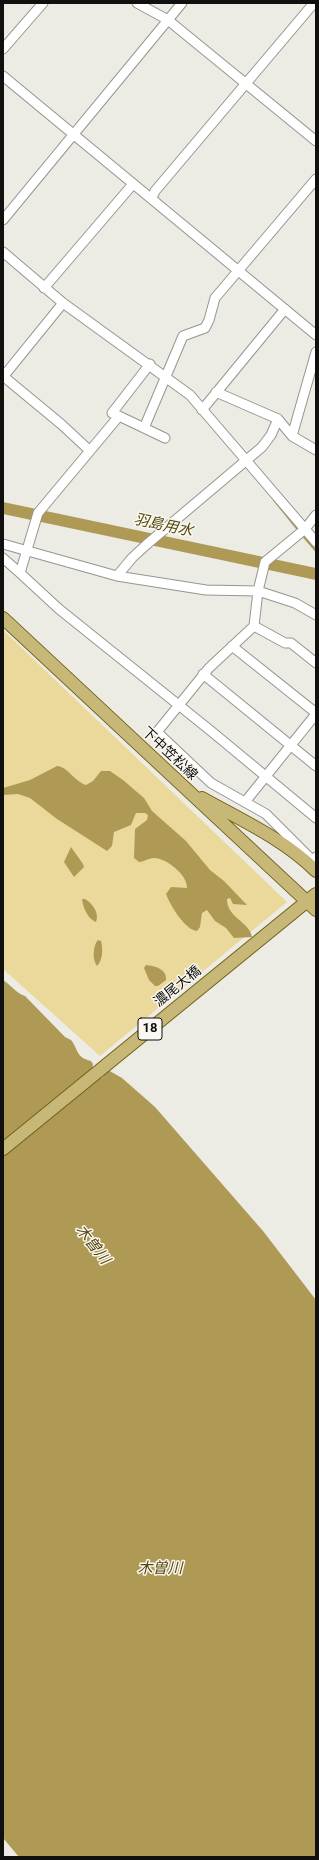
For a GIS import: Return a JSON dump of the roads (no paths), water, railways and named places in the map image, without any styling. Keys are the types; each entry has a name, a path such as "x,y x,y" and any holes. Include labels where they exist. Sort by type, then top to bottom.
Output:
{"main road":[{"name":"下中笠松線","path":"3,618 184,788 312,897 316,910"},
{"path":"184,788 268,835 301,856 316,871"},
{"name":"濃尾大橋","path":"3,1149 312,897"}],"street":[{"path":"3,49 43,3"},
{"path":"137,3 168,20 316,141"},
{"path":"3,220 182,3"},
{"path":"152,198 155,191 314,3"},
{"path":"3,76 316,335"},
{"path":"144,428 183,336 205,328 209,320 215,298 316,179"},
{"path":"44,288 133,184"},
{"path":"3,252 63,303 150,364 190,395 316,542"},
{"path":"63,303 3,376 61,424 89,450"},
{"path":"202,410 285,309"},
{"path":"292,436 316,352"},
{"path":"150,364 112,413 166,438"},
{"path":"216,392 278,419 292,436 316,450"},
{"path":"20,573 37,517 89,450 119,416"},
{"path":"117,576 132,558 146,545 262,447 271,435 278,419"},
{"path":"316,515 305,529 264,566 258,591 254,626 203,674 157,732 211,783 266,814 313,861 316,857"},
{"path":"3,544 117,576 206,590 258,591 295,603 316,615"},
{"path":"3,558 59,608 316,818"},
{"path":"254,626 285,643 291,643 316,663"},
{"path":"232,646 316,714 245,802"},
{"path":"203,674 316,766"}],"water":[{"path":"57,766 61,767 86,785 93,781 101,771 110,771 144,798 152,811 186,841 210,870 224,881 247,905 233,904 230,898 227,899 230,911 247,927 252,937 234,938 226,928 215,921 207,910 202,913 200,927 197,931 192,930 183,922 174,910 166,894 171,887 187,888 184,878 170,864 159,859 152,858 139,862 134,858 135,829 147,820 148,815 145,813 136,813 131,825 114,832 112,846 107,851 57,819 30,798 18,794 3,795 3,788 30,780"},
{"path":"71,847 84,867 74,877 64,862"},
{"path":"82,899 88,901 95,909 97,915 96,922 93,921 86,913"},
{"path":"98,940 101,941 102,951 99,964 97,966 94,960 94,953 95,945"},
{"path":"146,965 160,969 165,973 166,980 158,986 155,986 149,980 144,968"},
{"name":"木曽川","path":"3,980 25,996 65,1037 71,1040 78,1053 82,1057 91,1061 93,1064 92,1070 98,1078 102,1078 108,1070 122,1078 155,1107 263,1231 316,1300 316,1857 19,1857 3,1838"}],"waterway":[{"path":"274,500 299,531"},
{"name":"羽島用水","path":"3,508 316,574"},
{"path":"303,536 316,551"}]}
